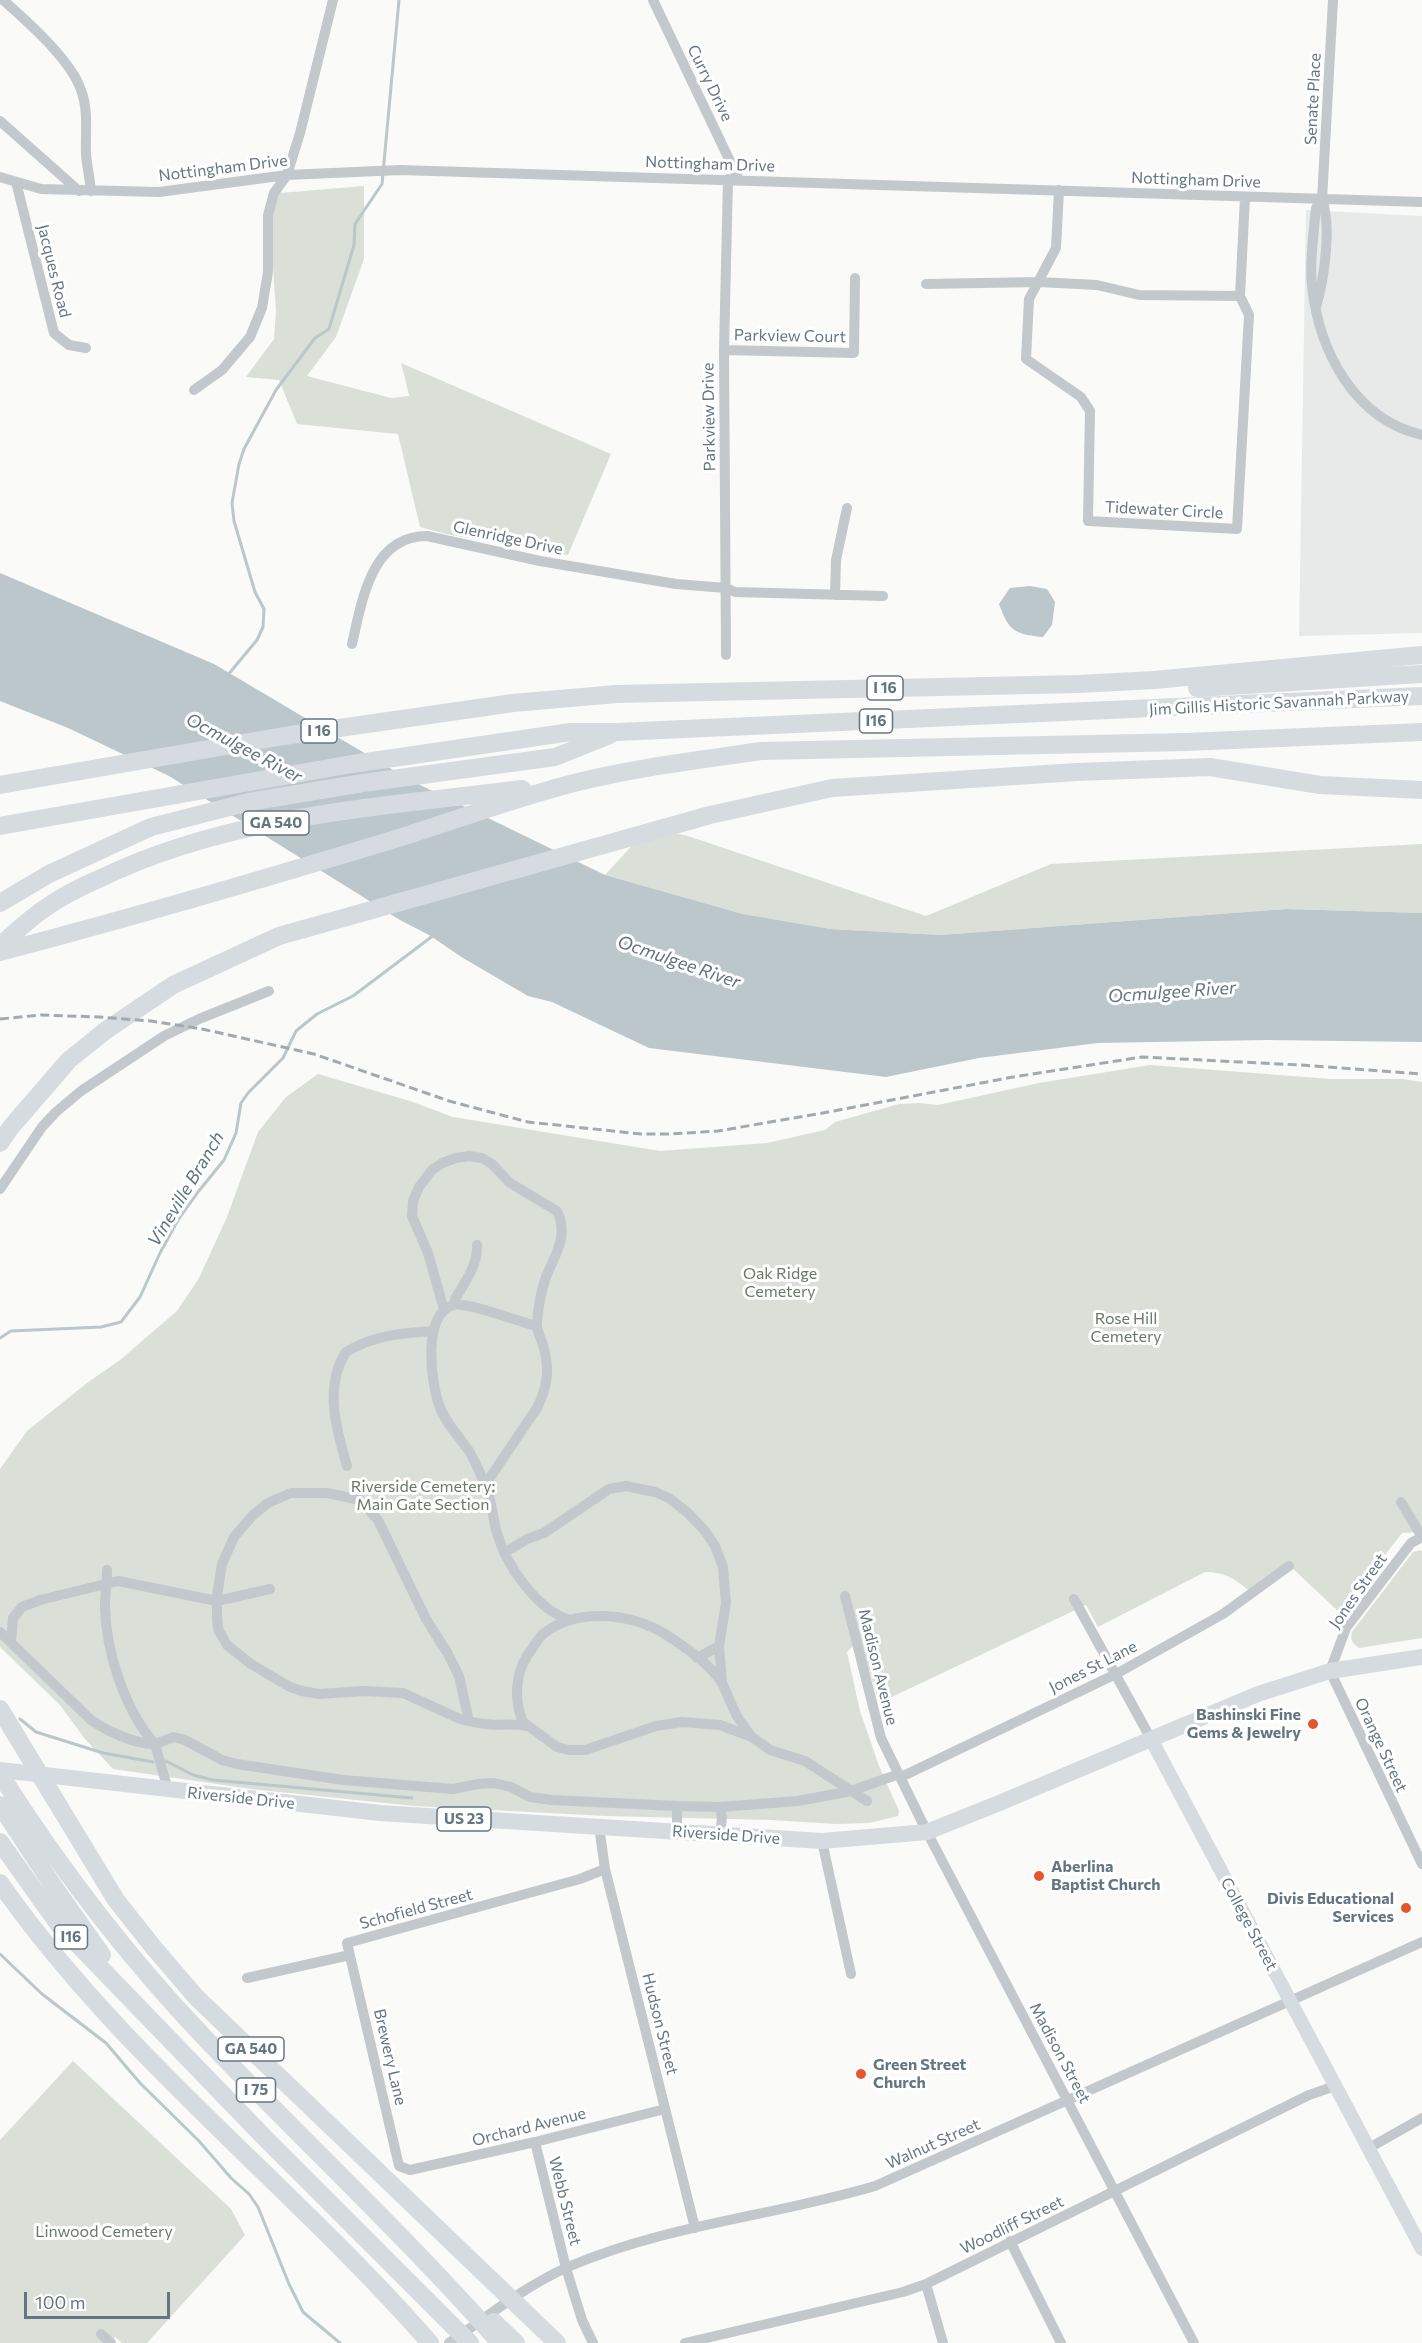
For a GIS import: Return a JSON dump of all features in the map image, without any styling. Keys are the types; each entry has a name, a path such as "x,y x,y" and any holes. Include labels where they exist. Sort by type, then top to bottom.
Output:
{"highway":[{"path":"1154,680 1422,655"},
{"name":"I 16","path":"24,782 284,736 513,703 616,694 1079,684 1154,680 1196,688 1422,674"},
{"name":"Jim Gillis Historic Savannah Parkway","path":"617,732 1422,696"},
{"path":"0,826 387,759 571,732 617,732"},
{"name":"I16","path":"0,903 49,874 151,827 249,802 363,783 555,757 617,732"},
{"path":"0,952 381,844 514,799 580,781 761,751 1185,742 1422,732"},
{"path":"0,1143 69,1060 105,1031 173,985 279,936 710,815 832,788 1077,772 1210,767 1320,785 1422,790"},
{"name":"GA 540","path":"0,946 40,911 68,893 166,850 242,830 318,815 580,781"},
{"path":"0,784 24,782"},
{"path":"0,792 24,782"},
{"name":"GA 540","path":"0,1709 116,1900 196,1997 557,2343"},
{"name":"I 75","path":"0,1772 79,1889 148,1974 209,2043 319,2152 500,2343"},
{"name":"I 75","path":"0,1805 82,1928 154,2024 470,2343"},
{"name":"I16","path":"0,1842 59,1925 154,2024"},
{"path":"0,1883 70,1973 161,2072 344,2252 430,2343"},
{"path":"443,2282 475,2303 516,2343"}],"main road":[{"name":"Riverside Drive","path":"0,1772 380,1813 822,1841 927,1832 1258,1694 1330,1671 1422,1657"}],"street":[{"path":"3,0 32,25 54,50 81,89 86,112 86,154 91,191"},
{"path":"194,390 222,370 250,337 262,308 268,272 268,215 274,193 287,175 300,133 333,0"},
{"name":"Curry Drive","path":"653,0 734,180"},
{"name":"Senate Place","path":"1333,0 1322,200 1327,212 1323,284 1316,307 1332,357 1349,387 1379,416 1403,429 1422,435"},
{"path":"0,122 79,191"},
{"name":"Nottingham Drive","path":"0,177 41,189 159,192 287,175 389,170 1422,202"},
{"name":"Parkview Drive","path":"726,655 724,350 734,180"},
{"name":"Jacques Road","path":"16,182 54,333 69,345 86,348"},
{"name":"Tidewater Circle","path":"1059,190 1056,248 1029,299 1026,359 1081,397 1090,411 1088,521 1237,529 1249,315 1240,296 1245,196"},
{"name":"Parkview Court","path":"724,350 854,353 855,278"},
{"path":"926,284 1040,282 1097,285 1139,296 1240,296"},
{"path":"835,595 836,560 847,508"},
{"name":"Glenridge Drive","path":"352,644 362,601 381,558 391,547 413,536 427,536 604,573 676,584 726,588 735,592 883,596"},
{"path":"0,1189 42,1127 75,1096 164,1036 199,1019 269,991"},
{"path":"444,1310 428,1253 412,1216 413,1201 424,1179 442,1163 469,1156 482,1158 492,1164 510,1183 557,1211 562,1226 559,1249 546,1278 536,1326 548,1363 548,1378 544,1394 485,1485"},
{"path":"454,1305 473,1267 477,1245"},
{"path":"536,1326 468,1306 454,1305 444,1310 436,1319 432,1374 439,1406 468,1451 485,1485 504,1553 514,1571 548,1610 570,1620"},
{"path":"347,1466 339,1440 334,1400 334,1379 346,1352 375,1338 390,1334 434,1331"},
{"path":"504,1553 527,1539 544,1533 609,1489 626,1486 655,1492 669,1498 705,1531 715,1546 723,1567 726,1587 719,1646 722,1684 733,1710 752,1737"},
{"path":"469,1721 459,1676 426,1619 378,1520 360,1500 332,1493 303,1491 268,1503 245,1524 226,1550 222,1564 217,1601 218,1629 227,1645 251,1664 290,1687 319,1694 364,1691 403,1693 469,1721 526,1726 557,1747 569,1750 585,1750 656,1726 682,1722 720,1725 752,1737 770,1750 805,1761 867,1801"},
{"name":"Jones Street","path":"1330,1671 1346,1628 1412,1543 1422,1537 1401,1502"},
{"name":"Jones St Lane","path":"155,1744 174,1737 185,1740 222,1760 237,1764 343,1780 453,1789 494,1783 511,1787 540,1799 720,1807 798,1801 851,1791 900,1775 1116,1674 1223,1614 1289,1566"},
{"path":"107,1570 106,1616 118,1678 146,1734 155,1744 168,1791"},
{"path":"11,1642 14,1618 22,1607 40,1600 118,1581 217,1601 270,1589"},
{"name":"Madison Avenue","path":"845,1596 881,1738 900,1775"},
{"name":"College Street","path":"1074,1599 1151,1739 1422,2249"},
{"path":"547,1632 550,1621 548,1610"},
{"path":"526,1726 521,1717 517,1693 521,1666 532,1648 547,1632 570,1620 600,1616 642,1622 697,1658 722,1684"},
{"path":"0,1632 91,1720 123,1736 155,1744"},
{"path":"697,1658 719,1646"},
{"name":"Orange Street","path":"1330,1671 1422,1864"},
{"path":"720,1725 733,1710"},
{"name":"Madison Street","path":"900,1775 927,1832 1194,2343"},
{"path":"676,1832 677,1806"},
{"path":"720,1807 722,1818 720,1834"},
{"name":"Hudson Street","path":"599,1826 605,1869 694,2228"},
{"path":"822,1841 851,1974"},
{"name":"Schofield Street","path":"350,1955 347,1943 580,1879 605,1869"},
{"name":"Walnut Street","path":"449,2343 534,2286 566,2268 614,2250 694,2228 829,2200 875,2186 1422,1942"},
{"path":"248,1978 350,1955"},
{"name":"Brewery Lane","path":"350,1955 399,2166"},
{"name":"Woodliff Street","path":"686,2343 903,2292 926,2284 1309,2096 1335,2086"},
{"name":"Orchard Avenue","path":"399,2166 410,2170 535,2142 665,2109"},
{"path":"1369,2148 1422,2118"},
{"name":"Webb Street","path":"535,2142 566,2268 582,2320 593,2343"},
{"path":"1010,2241 1061,2343"},
{"path":"926,2284 943,2343"},
{"path":"101,2334 111,2343"}],"shaded area":[{"path":"1306,210 1422,216 1422,633 1299,636"}],"green space":[{"path":"364,186 364,259 336,337 307,376 391,398 409,396 410,399 401,363 611,454 568,555 446,534 420,527 398,434 297,424 279,380 246,377 274,339 276,311 268,194"},
{"path":"649,827 688,836 926,916 1051,864 1422,844 1422,913 1286,909 940,935 831,929 743,914 605,875"},
{"path":"1150,1065 1331,1079 1402,1079 1422,1082 1422,1532 1402,1533 1340,1613 1289,1565 1248,1590 1228,1576 1205,1572 1098,1627 1086,1605 879,1703 860,1639 847,1652 860,1711 879,1766 899,1811 898,1816 869,1823 836,1824 606,1816 414,1806 251,1789 113,1769 85,1739 60,1705 0,1647 0,1469 27,1431 120,1360 177,1311 199,1278 227,1217 258,1132 286,1097 318,1074 410,1101 453,1117 660,1151 767,1143 825,1130 835,1122 899,1104 938,1105 1039,1083"},
{"path":"1422,1551 1422,1638 1359,1648 1352,1641 1352,1632 1413,1552"},
{"name":"Linwood Cemetery","path":"73,2061 231,2209 245,2235 147,2343 122,2343 115,2337 109,2343 0,2343 0,2140"}],"water":[{"name":"Ocmulgee River","path":"0,573 214,664 410,780 605,875 743,914 831,929 940,935 1286,909 1422,913 1422,1042 1267,1040 1098,1043 979,1058 886,1077 649,1048 552,1002 528,996 429,935 400,920 169,776 68,728 0,701"},
{"path":"1030,586 1047,589 1055,602 1052,625 1043,637 1014,630 1006,620 999,604 1010,588"}],"waterway":[{"path":"227,676 257,640 263,627 264,609 255,592 234,521 232,503 239,464 244,449 276,390 315,338 329,329 354,245 355,224 382,184 399,0"},
{"name":"Vineville Branch","path":"0,1338 11,1331 101,1327 121,1322 140,1297 178,1220 224,1160 236,1133 241,1103 283,1058 296,1031 317,1014 353,996 434,935"},
{"path":"20,1719 36,1732 103,1753 153,1762"},
{"path":"166,1761 193,1775 213,1780 412,1798"},
{"path":"0,1954 42,1994 106,2043 140,2083 249,2194 258,2207 289,2284 303,2312 340,2343"}],"railway":[{"path":"0,1019 41,1015 99,1017 151,1021 202,1029 314,1054 449,1101 528,1122 641,1134 718,1131 1013,1077 1142,1057 1422,1074"}],"place":[{"name":"Bashinski Fine Gems & Jewelry","path":"1313,1724"},
{"name":"Aberlina Baptist Church","path":"1039,1876"},
{"name":"Divis Educational Services","path":"1406,1908"},
{"name":"Green Street Church","path":"861,2074"}],"park label":[{"name":"Oak Ridge Cemetery","path":"780,1283"},
{"name":"Rose Hill Cemetery","path":"1126,1328"},
{"name":"Riverside Cemetery: Main Gate Section","path":"423,1496"}]}
